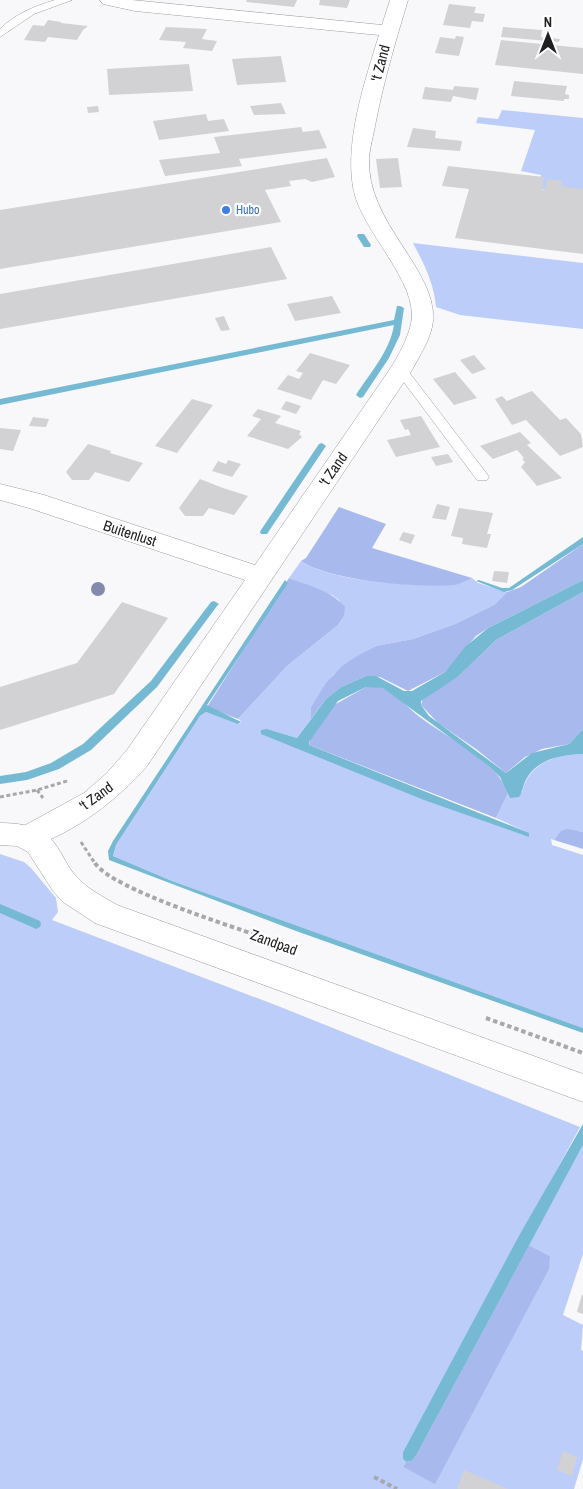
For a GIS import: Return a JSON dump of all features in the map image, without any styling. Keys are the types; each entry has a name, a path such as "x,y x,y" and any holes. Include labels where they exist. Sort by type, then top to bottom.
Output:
{"street":[{"name":"'t Zand","path":"109,0 135,6 389,31"},
{"name":"'t Zand","path":"30,836 94,801 117,781 136,758 401,370 417,339 422,324 422,307 418,288 366,201 359,159 375,79 399,0"},
{"name":"Buitenlust","path":"0,492 34,501 260,576"},
{"path":"0,834 13,833 30,836 42,846 59,877 73,893 106,914 583,1088"}],"lane":[{"path":"0,34 10,24 31,12 67,0"},
{"path":"401,370 482,477"}],"path":[{"name":"Zandpad","path":"0,797 37,790 60,819 79,838 97,867 113,879 135,890 275,942"},
{"path":"480,1016 583,1053"},
{"path":"374,1477 396,1489"}],"shaded area":[{"path":"502,110 583,118 583,194 538,189 541,175 521,171 535,130 476,123 478,117 498,119"},
{"path":"413,243 583,263 583,329 460,315 436,307 431,282"},
{"path":"339,507 386,524 372,548 472,578 454,585 438,586 374,582 332,574 301,561 306,558"},
{"path":"583,537 583,544 512,590 504,592 476,581 479,580 502,588 509,588"},
{"path":"583,544 583,580 488,628 476,636 445,672 408,691 380,677 366,676 341,687 326,699 310,720 311,707 326,683 342,666 360,654 376,646 413,639 455,624 494,605 507,592 521,587"},
{"path":"301,561 332,574 374,582 438,585 459,583 472,578 478,583 507,592 494,605 455,624 413,639 376,646 360,654 333,675 311,707 310,720 297,738 267,729 529,833 496,818 508,793 510,798 522,792 531,774 545,762 563,756 583,754 583,832 567,831 560,833 554,840 551,839 552,845 583,855 583,1028 172,881 113,856 116,845 200,716 206,712 240,724 241,721 238,719 287,666 338,625 344,616 339,600 332,595 289,578"},
{"path":"289,578 333,596 345,607 344,616 338,625 287,666 238,719 207,707"},
{"path":"285,580 288,583 207,705 241,722 238,724 206,712 200,716 116,845 113,856 172,881 583,1028 583,1033 296,931 109,860 108,851 113,841"},
{"path":"583,580 583,592 496,640 459,676 421,701 421,705 429,716 506,773 532,753 569,744 583,729 583,754 559,757 538,766 527,778 519,797 510,798 500,777 489,766 383,688 366,687 338,701 309,742 309,745 529,833 529,837 424,800 261,734 261,730 267,729 297,738 326,699 341,687 366,676 376,676 404,691 412,691 445,672 465,647 488,628"},
{"path":"583,592 583,729 569,744 542,749 525,757 506,773 476,749 438,723 421,705 423,698 459,676 496,640"},
{"path":"366,687 380,687 390,692 421,718 470,750 493,769 508,793 496,818 309,745 310,738 334,705"},
{"path":"567,829 583,832 583,849 554,840 561,831"},
{"path":"0,854 24,862 56,898 58,912 52,920 278,1006 580,1127 403,1452 403,1459 406,1462 403,1467 435,1483 550,1256 529,1245 583,1145 583,1254 563,1315 583,1325 581,1350 583,1351 583,1459 574,1489 0,1489"},
{"path":"583,1124 583,1145 417,1454 412,1461 406,1462 403,1459 403,1452 520,1234"},
{"path":"529,1245 550,1256 549,1269 435,1484 403,1467 406,1462 412,1461 417,1454"}],"building":[{"path":"247,0 297,0 294,7 246,2"},
{"path":"320,0 350,0 347,8 319,5"},
{"path":"449,4 476,7 474,13 485,14 483,22 472,21 470,28 443,25"},
{"path":"48,20 88,26 77,40 48,37 45,42 24,40 33,25 44,26"},
{"path":"166,27 207,29 202,39 217,41 212,51 183,48 186,42 159,40"},
{"path":"503,27 542,30 541,37 560,39 559,42 501,37"},
{"path":"456,36 464,37 459,56 435,53 440,37 455,39"},
{"path":"501,40 583,48 583,74 495,65"},
{"path":"281,56 286,82 237,85 232,59"},
{"path":"189,64 193,91 109,95 107,69"},
{"path":"514,81 567,86 565,94 569,95 569,99 564,99 564,101 511,96"},
{"path":"454,86 479,88 476,100 453,96 451,102 422,99 425,87 453,90"},
{"path":"281,103 286,114 254,115 250,106"},
{"path":"98,106 99,112 88,113 87,107"},
{"path":"206,114 208,121 224,119 229,131 159,140 153,121"},
{"path":"301,127 303,132 319,130 327,148 239,159 242,166 165,176 159,160 220,153 214,137"},
{"path":"413,128 436,131 435,138 462,141 460,151 407,147"},
{"path":"327,158 335,177 312,182 305,179 289,181 291,186 265,190 281,222 0,269 0,210"},
{"path":"398,158 402,187 380,188 376,159"},
{"path":"448,166 544,177 542,190 545,190 547,179 563,181 561,186 583,189 583,254 455,238 469,189 442,186"},
{"path":"271,247 287,279 0,329 0,294"},
{"path":"332,296 341,313 295,321 287,304"},
{"path":"224,316 230,330 221,331 215,318"},
{"path":"310,353 350,365 336,384 323,380 311,400 277,389 288,375 299,379 303,373 296,371"},
{"path":"474,355 486,369 472,374 460,360"},
{"path":"455,372 477,398 454,405 433,379"},
{"path":"532,391 560,420 566,418 581,434 583,447 560,456 526,420 512,425 495,399 502,396 507,401"},
{"path":"192,399 213,405 177,453 155,446"},
{"path":"286,401 301,406 296,414 281,409"},
{"path":"258,409 281,416 275,423 301,431 299,434 302,437 288,449 247,436 261,419 252,416"},
{"path":"421,416 440,447 396,457 387,440 411,435 408,429 405,430 400,420"},
{"path":"33,417 49,419 46,427 29,426"},
{"path":"0,428 21,430 13,451 0,449"},
{"path":"520,432 531,443 527,445 562,478 537,486 521,467 525,462 517,450 493,459 480,446"},
{"path":"88,444 143,463 129,482 95,472 89,480 72,480 66,472"},
{"path":"448,454 453,462 436,466 431,457"},
{"path":"228,460 241,464 232,477 212,471 218,461 226,464"},
{"path":"200,479 248,496 234,515 209,508 203,516 185,516 179,508"},
{"path":"437,504 450,507 446,520 432,518"},
{"path":"459,508 493,513 487,534 491,534 487,548 462,544 463,538 451,536"},
{"path":"403,532 415,535 411,544 399,540"},
{"path":"494,571 509,572 507,583 492,581"},
{"path":"122,602 168,618 114,694 0,730 0,687 77,663"},
{"path":"583,1295 583,1314 577,1312"},
{"path":"563,1451 577,1457 572,1476 557,1470"},
{"path":"464,1470 508,1489 457,1489"}],"waterway":[{"path":"361,236 367,245"},
{"path":"398,321 400,308"},
{"path":"0,402 398,321"},
{"path":"360,395 385,358 396,335 398,321"},
{"path":"264,532 322,446"},
{"path":"0,780 27,776 55,766 87,747 154,684 214,604"},
{"path":"0,908 36,924"}],"place":[{"name":"Hubo","path":"226,210"}]}
